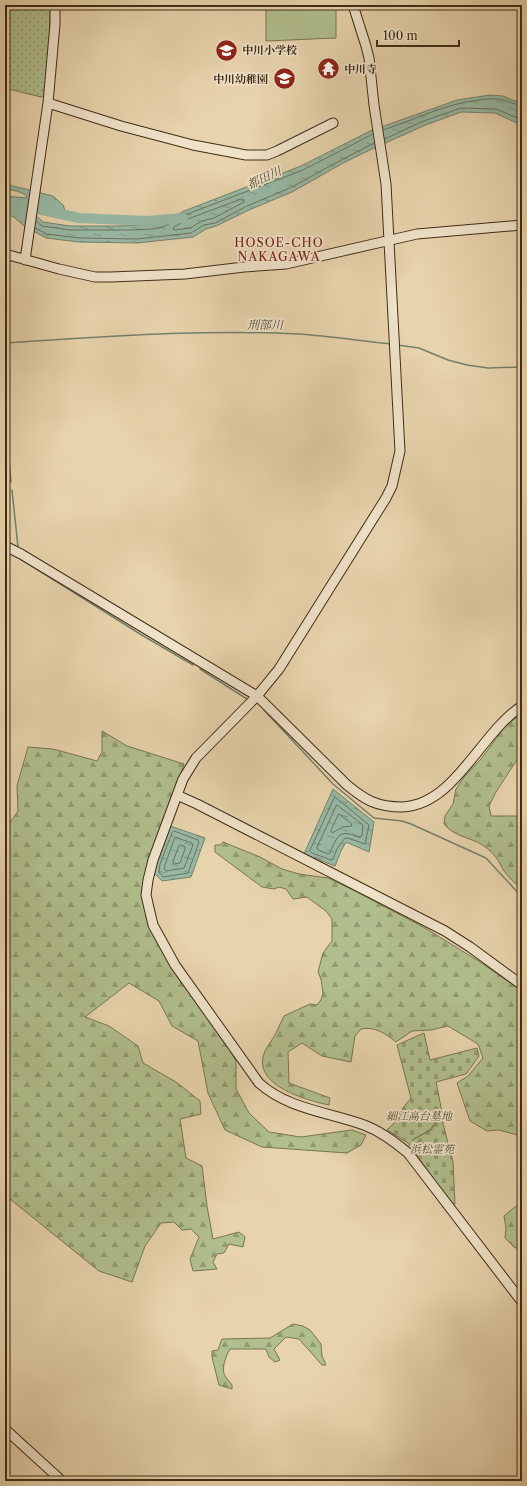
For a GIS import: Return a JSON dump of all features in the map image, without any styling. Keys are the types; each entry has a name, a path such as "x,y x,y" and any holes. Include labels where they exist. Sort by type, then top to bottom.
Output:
{"street":[{"path":"25,260 48,103 55,24 55,5"},
{"path":"353,5 366,46 386,184 400,451 392,486 346,563 279,669 257,696 196,758 183,779 153,860 146,895 152,925 175,965 259,1083 268,1091 292,1104 365,1126 394,1142 408,1153 522,1302"},
{"path":"48,103 121,126 193,145 246,156 277,152 333,124"},
{"path":"5,254 59,269 95,276 111,277 185,274 286,264 417,234 522,225"},
{"path":"5,546 203,662 257,696 347,786 358,795 383,806 406,807 418,804 436,796 452,782 505,719 522,706"},
{"path":"177,795 445,931 522,985"},
{"path":"5,1429 62,1481"}],"green space":[{"path":"5,5 50,5 49,59 45,96 41,97 5,88"},
{"path":"266,5 336,5 336,38 266,41"},
{"path":"522,714 522,752 496,792 489,806 491,816 522,816 522,890 510,879 496,857 488,849 477,842 454,833 444,824 445,816 453,804 456,789 464,777 481,759 507,724"},
{"path":"102,731 127,746 184,764 153,860 149,911 168,953 206,1008 236,1061 236,1089 249,1113 269,1132 301,1137 352,1130 366,1135 361,1145 347,1153 262,1147 225,1130 208,1093 198,1041 172,1026 159,1001 129,983 85,1017 109,1026 138,1046 143,1063 176,1082 200,1101 201,1114 180,1119 186,1158 202,1166 213,1239 239,1232 245,1237 243,1247 229,1244 224,1253 217,1254 213,1262 217,1269 193,1271 190,1259 199,1237 191,1229 182,1230 174,1222 161,1223 145,1246 132,1282 99,1271 5,1195 5,830 18,811 17,786 28,747 53,749 97,761 102,752"},
{"path":"223,842 260,857 282,869 299,874 328,878 353,890 425,928 477,960 522,991 522,1136 498,1130 487,1131 470,1121 457,1083 468,1076 483,1058 478,1044 448,1026 431,1030 412,1031 396,1042 376,1030 366,1028 361,1029 355,1036 351,1062 322,1056 302,1043 288,1052 289,1083 330,1098 329,1105 295,1095 273,1082 265,1073 262,1063 265,1051 284,1016 310,1004 317,1005 321,1000 323,993 321,979 318,972 323,953 332,941 332,919 326,911 307,897 293,899 286,889 279,887 274,889 262,887 215,852 215,845 220,845"},
{"name":"細江高台墓地","path":"424,1033 430,1060 477,1048 479,1056 466,1074 436,1082 442,1112 430,1130 412,1140 431,1130 441,1116 453,1162 455,1204 452,1205 408,1143 387,1130 401,1116 402,1109 411,1098 397,1045"},
{"path":"522,1201 522,1247 515,1248 505,1238 506,1228 504,1216"},
{"path":"293,1324 303,1326 310,1330 321,1344 322,1356 326,1365 322,1365 299,1339 286,1337 274,1349 280,1360 275,1362 269,1357 266,1349 230,1349 225,1361 224,1371 232,1385 232,1389 219,1385 212,1357 212,1351 218,1350 222,1339 270,1338"}],"water":[{"path":"490,95 503,96 515,101 522,101 522,124 495,113 461,112 423,126 372,149 345,162 292,192 206,229 193,237 137,243 79,242 46,238 24,226 14,217 5,214 5,196 27,198 26,195 17,191 5,189 5,184 53,196 63,205 66,213 53,210 45,206 25,206 43,222 70,226 152,225 162,223 184,211 301,166 370,131 457,100"},
{"path":"333,789 374,822 369,852 346,842 335,866 304,854"},
{"path":"170,826 205,838 191,877 162,881 154,873 156,863"}],"waterway":[{"name":"都田川","path":"5,202 79,218 147,221 183,218"},
{"name":"刑部川","path":"5,343 151,334 225,332 298,334 391,344"},
{"name":"刑部川","path":"397,345 419,348 448,360 467,365 488,368 522,367"},
{"path":"5,420 11,482"},
{"path":"12,490 18,547"},
{"path":"19,558 140,634 193,665"},
{"path":"200,669 247,699"},
{"path":"264,710 333,784 374,818 402,821 411,824 486,858 522,897"}],"place":[{"name":"中川小学校","path":"226,50"},
{"name":"中川寺","path":"329,69"},
{"name":"中川幼稚園","path":"284,79"}],"district":[{"name":"HOSOE-CHO NAKAGAWA","path":"279,250"}],"park label":[{"name":"浜松霊苑","path":"432,1149"}]}
